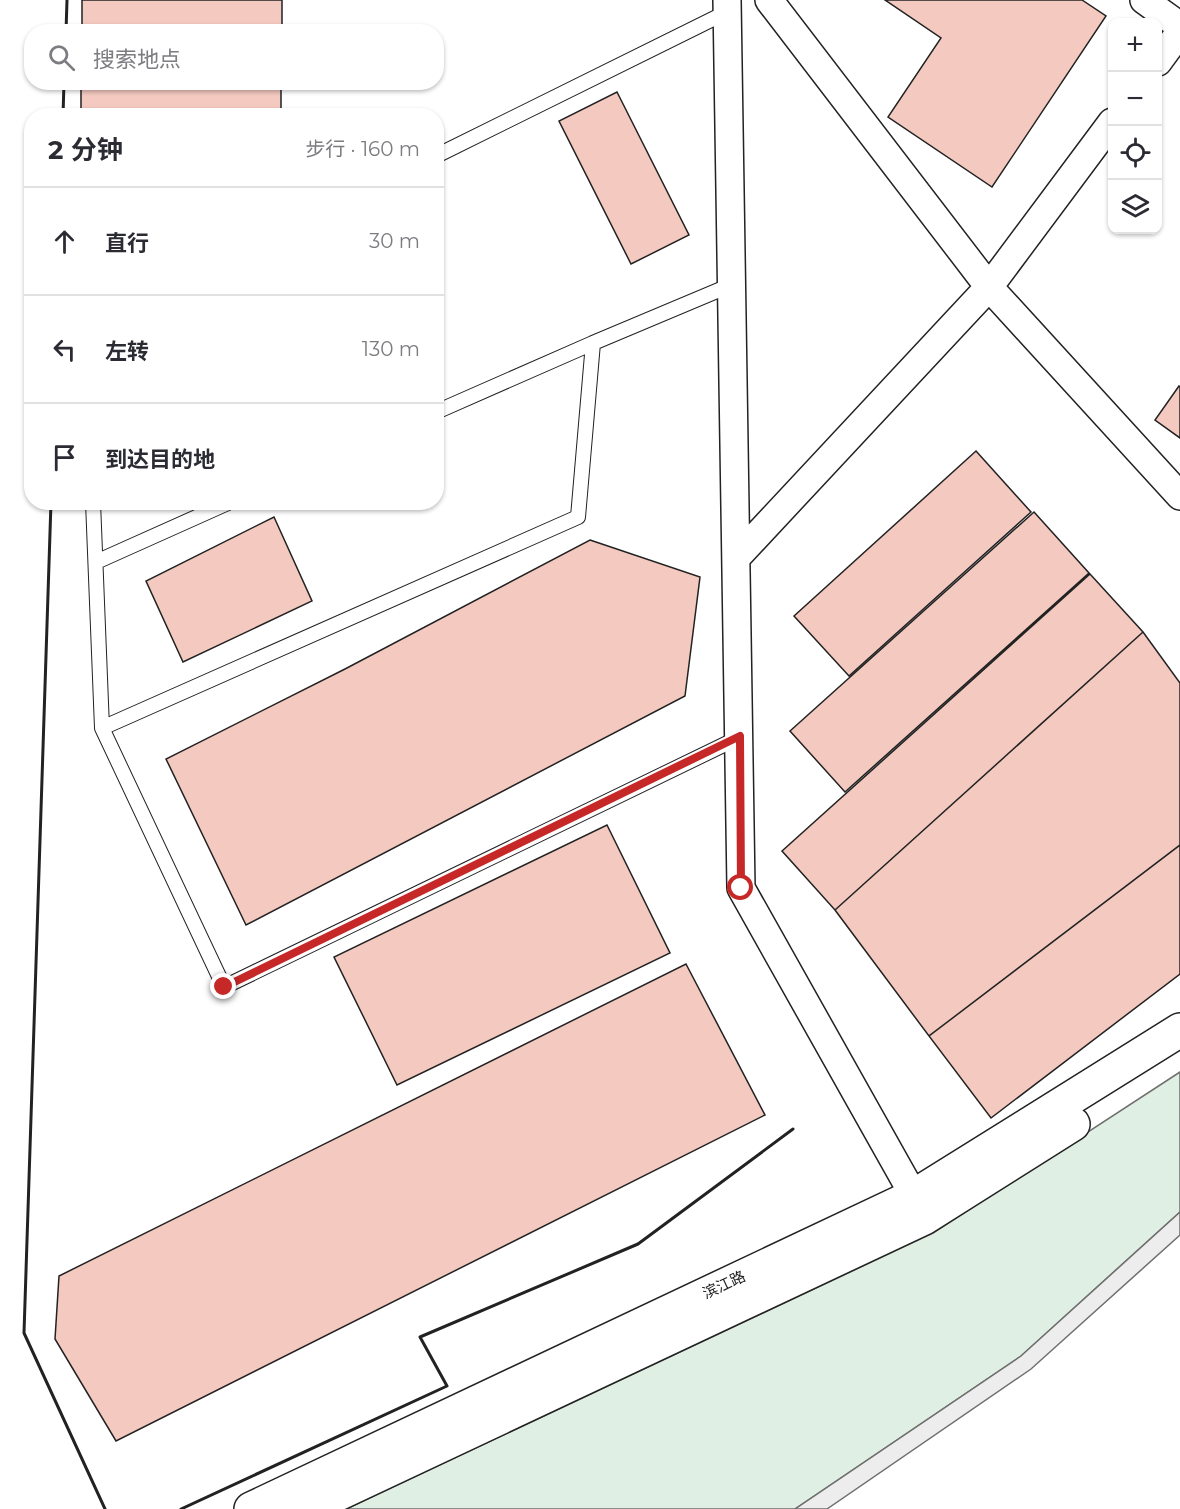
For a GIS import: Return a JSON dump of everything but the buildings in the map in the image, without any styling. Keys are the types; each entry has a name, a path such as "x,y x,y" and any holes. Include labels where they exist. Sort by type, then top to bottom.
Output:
{"street":[{"path":"769,0 989,287 1180,496"},
{"path":"1144,0 1180,26"},
{"path":"727,6 741,888 914,1196"},
{"path":"1162,57 1180,32"},
{"path":"735,558 989,287 1110,126"},
{"name":"滨江路","path":"250,1509 914,1196 1180,1030"},
{"path":"306,1509 924,1218 1180,1056"}],"lane":[{"path":"444,152 727,6"},
{"path":"444,408 731,285"},
{"path":"102,728 578,517 593,343"},
{"path":"93,510 102,728 224,987 740,736"},
{"path":"96,562 212,510"}],"green space":[{"path":"1180,1072 1180,1212 1021,1356 795,1509 346,1509 933,1233"}],"shaded area":[{"path":"1180,1212 1180,1235 1031,1369 827,1509 795,1509 1021,1356"}],"wall":[{"path":"66,24 67,0"},
{"path":"63,108 64,90"},
{"path":"51,510 24,1333 105,1509"},
{"path":"181,1509 447,1386 420,1337 638,1244 793,1129"}],"route":[{"path":"224,987 740,736 741,888"}]}
